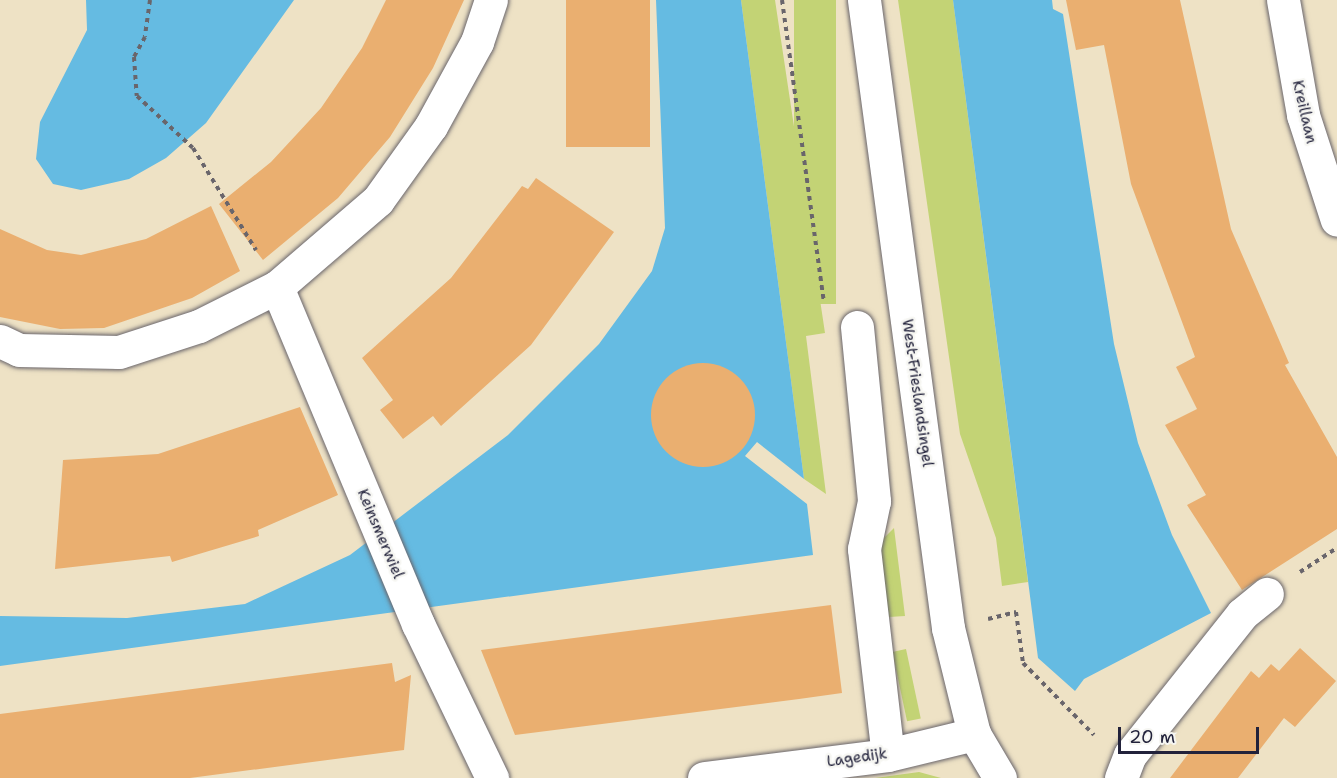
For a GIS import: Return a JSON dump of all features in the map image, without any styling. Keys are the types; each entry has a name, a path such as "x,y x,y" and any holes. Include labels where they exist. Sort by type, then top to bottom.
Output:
{"street":[{"path":"0,341 19,350 119,352 199,326 277,287 378,200 431,126 477,42 491,0"},
{"name":"West-Frieslandsingel","path":"864,0 948,628 974,734 1000,778"},
{"name":"Kreillaan","path":"1283,0 1303,115 1337,220"},
{"name":"Keinsmerwiel","path":"277,287 418,624 492,778"},
{"path":"856,327 874,501 864,549 888,755"},
{"path":"1121,778 1130,755 1242,614 1267,594"},
{"name":"Lagedijk","path":"704,778 888,755 974,734"}],"path":[{"path":"150,0 145,37 134,57 137,96 193,148 277,287"},
{"path":"782,0 826,316 854,314 856,327"},
{"path":"1023,663 1080,725"}],"green space":[{"path":"741,0 775,0 825,333 806,336 826,494 804,479"},
{"path":"794,0 836,0 836,304 794,304"},
{"path":"898,0 953,0 1028,582 1002,586 996,538 960,434"},
{"path":"894,528 905,616 889,617 877,545"},
{"path":"906,649 921,718 907,721 892,652"},
{"path":"919,772 941,778 875,778"}],"water":[{"path":"86,0 294,0 206,123 166,158 129,179 81,190 53,184 36,159 40,122 87,30"},
{"path":"656,0 741,0 804,479 757,442 745,456 807,504 813,555 0,666 0,616 127,618 245,604 350,555 508,435 599,344 652,271 665,228"},
{"path":"953,0 1052,0 1053,9 1063,14 1114,344 1138,443 1172,535 1211,613 1084,679 1075,691 1038,658"}],"building":[{"path":"386,0 464,0 433,68 390,137 338,198 263,260 219,204 271,162 321,108 362,48"},
{"path":"566,0 650,0 650,147 566,147"},
{"path":"1066,0 1180,0 1231,229 1289,363 1285,365 1337,457 1337,529 1242,590 1187,505 1206,495 1165,425 1197,409 1176,367 1195,357 1131,184 1104,45 1076,50"},
{"path":"536,178 614,232 531,345 441,426 433,416 403,439 380,410 393,400 362,358 451,278 522,186 528,189"},
{"path":"211,206 240,271 192,298 104,328 60,329 0,317 0,229 47,250 81,255 146,239"},
{"path":"703,363 723,367 740,378 751,395 755,415 751,435 740,452 723,463 703,467 683,463 666,452 655,435 651,415 655,395 666,378 683,367"},
{"path":"300,407 338,495 258,530 259,536 172,562 170,556 55,569 63,460 158,454"},
{"path":"831,605 842,693 799,699 515,735 481,650"},
{"path":"1300,648 1336,681 1295,727 1284,718 1238,778 1170,778 1251,671 1259,678 1271,664 1279,671"},
{"path":"392,663 395,682 411,675 404,750 190,778 0,778 0,714"}]}
